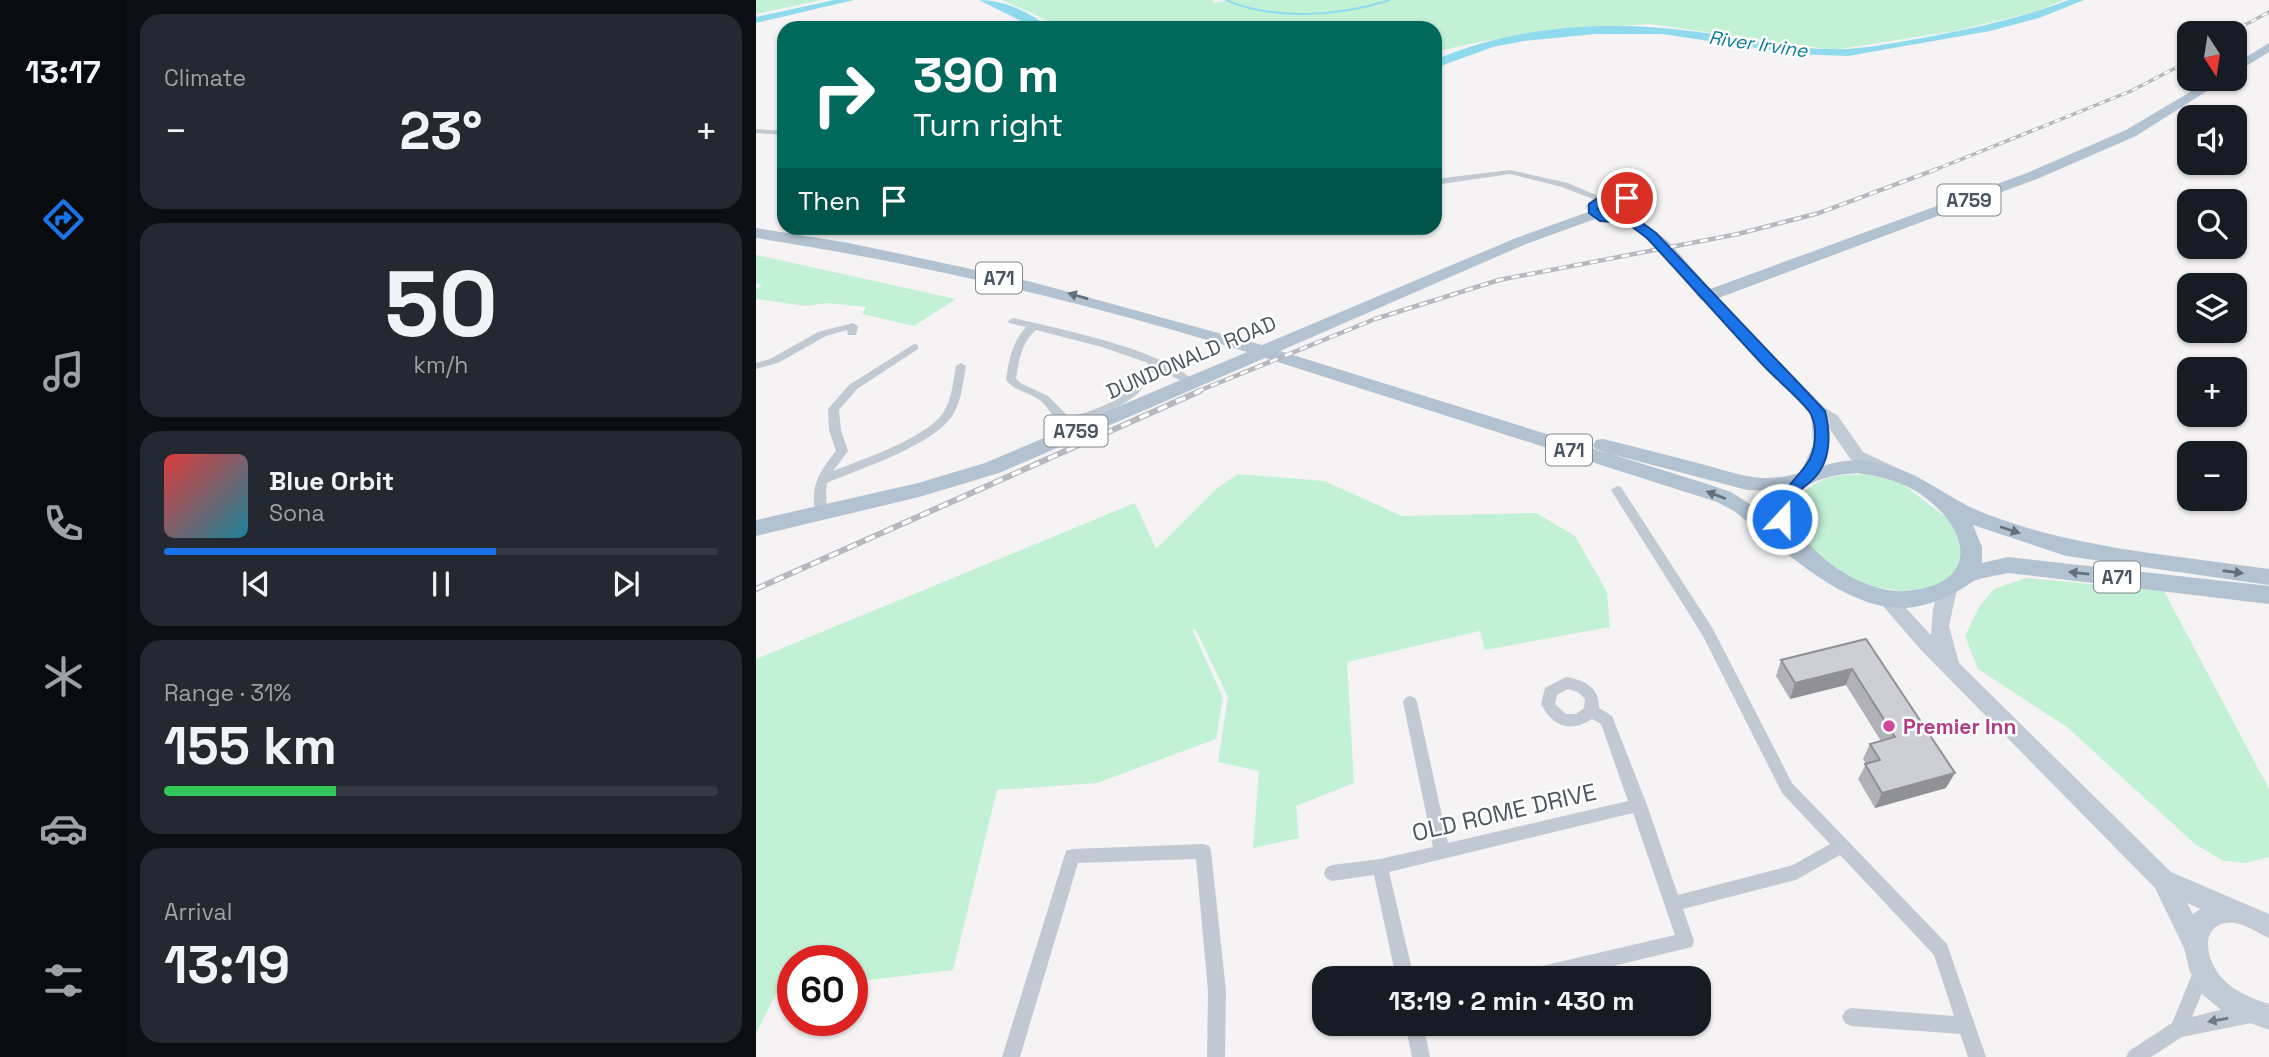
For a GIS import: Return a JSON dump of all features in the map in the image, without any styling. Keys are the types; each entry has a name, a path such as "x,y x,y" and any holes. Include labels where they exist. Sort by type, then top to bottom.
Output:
{"main road":[{"path":"2247,61 2269,47"},
{"name":"A759","path":"1707,296 2032,176 2132,133 2200,91"},
{"path":"1618,197 1634,201 1641,209 1639,214 1630,220 1612,221 1598,207 1618,197"},
{"name":"DUNDONALD ROAD","path":"756,528 919,490 992,468 1598,207"},
{"path":"1630,220 1672,256 1818,411 1832,420 1857,456 1896,474"},
{"path":"756,223 777,226"},
{"name":"A71","path":"756,233 907,258 1246,338"},
{"name":"A71","path":"830,235 1028,270 1078,282 1320,363 1526,437 1724,498 1741,506 1853,589 1886,599 1916,599 1948,589 1966,575 2008,565 2269,594"},
{"name":"A71","path":"1320,363 1673,465 1763,485 1803,480 1823,470 1858,466 1896,474 1927,488 1947,504 1980,520 2066,548 2269,577"},
{"path":"1803,480 1820,458 1823,445 1818,411"},
{"name":"A71","path":"1803,480 1784,501 1782,519 1791,537 1813,560"},
{"name":"A71","path":"1947,504 1969,538 1973,558 1966,575"},
{"path":"1948,589 1938,619 1942,647 1955,673"},
{"path":"1886,599 1955,673 2164,880 2193,940 2195,955 2202,971 2226,998 2263,1016"},
{"path":"2164,880 2255,917"},
{"path":"2193,940 2196,927 2204,918 2217,913 2255,917"}],"street":[{"path":"756,131 777,132"},
{"path":"1442,181 1510,172 1565,185 1598,207"},
{"path":"756,366 774,361 822,334 853,330 862,317"},
{"path":"1013,321 1154,362 1181,374 1190,382"},
{"path":"1034,326 1024,334 1018,344 1011,380 1016,387 1044,397 1061,418 1068,421 1080,419 1132,393 1142,383 1154,362"},
{"path":"821,512 818,496 824,473 842,451 835,430 834,409 853,387 914,347"},
{"path":"822,481 924,435 942,423 949,413 961,366"},
{"path":"1617,490 1708,633 1787,788 1941,950 1977,1057"},
{"path":"1410,702 1442,852"},
{"path":"1580,966 1685,941 1639,805 1606,720 1591,711"},
{"name":"OLD ROME DRIVE","path":"1332,873 1380,867 1639,805"},
{"path":"1673,904 1796,872 1842,846"},
{"path":"1011,1057 1072,856 1203,850 1217,991 1216,1057"},
{"path":"1380,867 1402,966"},
{"path":"2178,1029 2202,971"},
{"path":"2135,1057 2178,1029 2216,1020 2263,1016"},
{"path":"1851,1017 1968,1026"},
{"path":"1418,1036 1422,1057"}],"green space":[{"path":"756,0 822,0 756,14"},
{"path":"1002,0 1213,0 1215,3 1229,0 2064,0 2034,12 1955,31 1833,50 1649,24 1562,30 1478,42 1442,50 1442,21 1048,21"},
{"path":"756,255 956,299 914,326 862,314 866,307 827,303 806,306 756,299 756,289 762,285 756,283"},
{"path":"1238,474 1324,481 1402,516 1536,513 1575,536 1607,592 1610,627 1485,650 1480,631 1347,662 1354,783 1296,806 1299,838 1253,848 1259,771 1218,762 1228,697 1196,630 1192,629 1223,698 1216,739 1097,783 997,790 953,970 868,980 868,945 777,945 777,992 756,1033 756,659 1135,503 1156,549 1216,489"},
{"path":"1868,474 1901,483 1960,528 1963,562 1946,583 1917,594 1864,585 1822,559 1793,531 1792,503 1810,487 1835,476"},
{"path":"2026,578 2164,591 2269,789 2269,857 2246,863 2224,861 2196,845 2067,727 1978,669 1965,636 1979,607 1994,589"}],"building":[{"path":"1866,639 1955,773 1882,793 1865,764 1880,760 1870,744 1895,737 1852,669 1795,683 1781,660"}],"waterway":[{"name":"River Irvine","path":"756,20 849,0"},
{"name":"River Irvine","path":"984,0 1031,21"},
{"path":"1226,0 1265,11 1308,14 1350,10 1390,0"},
{"name":"River Irvine","path":"1442,61 1491,44 1524,37 1595,30 1662,31 1796,51 1848,53 1990,27 2079,0"}],"railway":[{"path":"2247,24 2269,12"},
{"path":"1937,169 2131,91 2177,67"},
{"path":"1196,392 1375,319 1499,280 1738,234 1819,213 1937,169"},
{"path":"1932,171 1937,169"},
{"path":"756,589 1200,391"}],"place":[{"name":"Premier Inn","path":"1889,726"}],"route":[{"path":"1627,198 1601,199 1593,206 1593,210 1604,219 1630,220 1651,236 1770,364 1818,411 1823,445 1820,458 1807,477 1795,486 1784,501 1782,519"}]}
